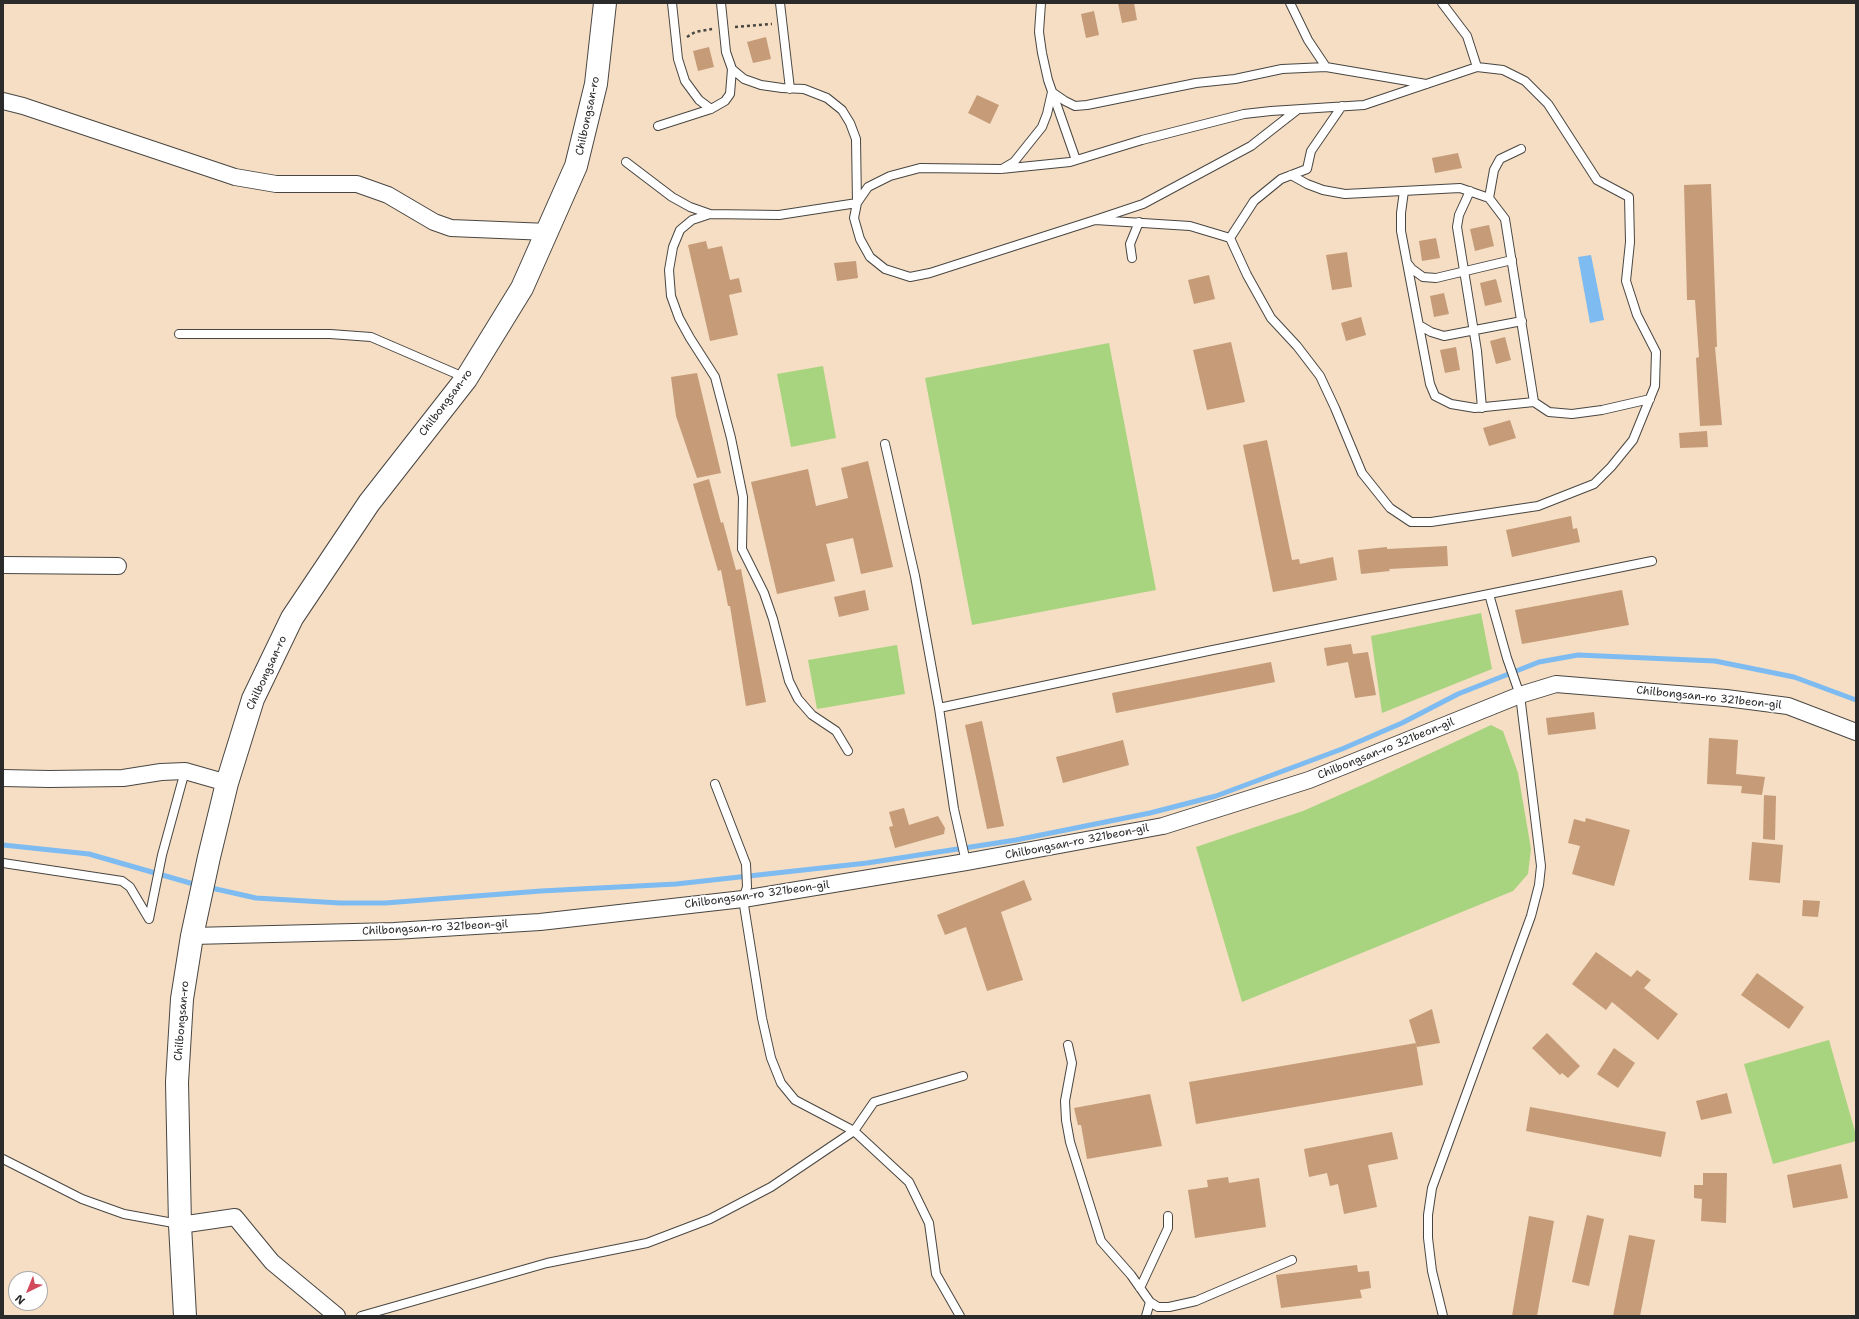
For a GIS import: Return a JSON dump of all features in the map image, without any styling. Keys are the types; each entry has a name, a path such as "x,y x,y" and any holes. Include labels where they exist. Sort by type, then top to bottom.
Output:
{"street":[{"name":"Chilbongsan-ro","path":"185,1316 180,1225 177,1082 182,999 192,936 209,857 227,783 253,699 292,618 369,503 466,378 522,288 576,166 596,84 605,3"},
{"path":"3,101 23,106 235,177 276,184 357,184 388,195 434,222 451,228 548,232"},
{"path":"3,566 118,566"},
{"name":"Chilbongsan-ro 321beon-gil","path":"192,936 394,931 517,923 966,862 1163,826 1309,780 1520,694 1556,684 1726,698 1788,706 1856,732"},
{"path":"3,778 123,778 161,772 185,772 227,783"},
{"path":"180,1225 235,1218 272,1262 337,1316"}],"lane":[{"path":"672,3 678,59 685,81 699,100 711,109"},
{"path":"658,126 711,109 725,101 730,94 732,69 726,52 721,3"},
{"path":"780,3 790,88"},
{"path":"1041,3 1039,32 1042,53 1052,92 1076,160"},
{"path":"1290,3 1308,40 1326,67"},
{"path":"1442,3 1467,36 1477,67"},
{"path":"1052,92 1065,101 1076,106 1087,105 1196,83 1235,79 1282,69 1326,67 1428,84"},
{"path":"626,162 672,197 690,207 710,214 779,215 857,203 868,187 890,176 920,168 1001,170 1035,167 1076,160 1142,140 1244,114 1342,106 1364,106 1477,67 1503,70 1525,81 1548,104 1597,180 1629,197 1630,242 1626,281 1637,315 1656,352 1655,386 1633,440 1594,484 1538,506 1431,522 1411,522 1390,508 1362,474 1320,376 1297,346 1271,318 1247,275 1230,238 1190,226 1095,220"},
{"path":"732,69 744,79 761,85 804,89 827,98 842,110 850,122 856,139 857,203 854,218 860,239 870,257 885,269 910,277 930,273 1143,204 1251,146 1297,110"},
{"path":"1001,170 1014,162 1042,127 1047,114 1052,92"},
{"path":"1230,238 1254,201 1281,179 1307,169 1311,151 1342,106"},
{"path":"1489,198 1494,170 1500,159 1521,149"},
{"path":"1291,175 1318,188 1345,194 1460,188 1489,198 1505,219 1534,402"},
{"path":"1404,191 1401,213 1401,231 1430,384 1435,396 1451,404 1475,408 1534,402 1549,412 1572,414 1602,410 1650,399"},
{"path":"1470,191 1459,215 1457,227 1474,330 1481,384 1482,408"},
{"path":"710,214 692,220 680,230 673,247 669,270 671,296 679,318 715,377 731,438 742,497 742,549 764,593 774,619 789,681 798,699 812,715 836,731 848,751"},
{"path":"1132,258 1130,244 1139,222"},
{"path":"1407,263 1412,269 1423,277 1436,278 1464,270 1512,260"},
{"path":"1419,325 1431,332 1444,336 1522,321"},
{"path":"179,334 337,334 371,337 466,378"},
{"path":"885,444 915,576 939,708 959,835 966,862"},
{"path":"939,708 1489,594 1652,562"},
{"path":"1443,1316 1432,1271 1428,1238 1428,1215 1432,1188 1530,916 1539,885 1541,866 1520,694 1507,658 1489,594"},
{"path":"3,863 122,881 130,887 149,919 162,855 185,772"},
{"path":"716,784 746,864 745,893 762,1018 771,1058 781,1082 795,1100 854,1131 909,1182 929,1223 936,1274 960,1316"},
{"path":"1068,1044 1072,1063 1065,1101 1070,1142 1101,1241 1131,1275 1150,1302 1158,1307 1169,1307 1196,1301 1292,1260"},
{"path":"361,1316 547,1263 647,1243 710,1219 771,1187 854,1131 874,1102 963,1076"},
{"path":"3,1159 82,1199 124,1214 180,1225"},
{"path":"1140,1288 1168,1228 1168,1216"},
{"path":"1146,1316 1150,1302"}],"green space":[{"path":"1109,343 1156,590 972,625 925,378"},
{"path":"823,366 836,438 791,447 777,374"},
{"path":"1481,613 1492,669 1382,713 1371,636"},
{"path":"897,645 905,694 817,709 808,660"},
{"path":"1491,725 1503,731 1518,773 1531,849 1528,874 1513,891 1242,1002 1196,847 1303,811"},
{"path":"1829,1040 1856,1135 1856,1141 1773,1164 1744,1064"}],"water":[{"path":"1591,255 1604,320 1590,323 1578,257"}],"building":[{"path":"1118,3 1134,3 1137,20 1122,23"},
{"path":"1094,11 1099,35 1086,38 1081,14"},
{"path":"766,37 771,59 753,63 747,42"},
{"path":"709,47 714,67 698,71 693,51"},
{"path":"977,95 999,105 990,124 968,113"},
{"path":"1458,153 1462,168 1435,173 1432,158"},
{"path":"1711,184 1717,347 1715,347 1722,425 1700,426 1696,358 1699,357 1695,300 1687,300 1684,185"},
{"path":"1489,225 1494,246 1475,251 1470,229"},
{"path":"1436,238 1440,258 1422,261 1419,241"},
{"path":"706,241 708,249 722,246 730,280 739,278 742,292 729,295 738,335 710,341 688,245"},
{"path":"1347,252 1352,287 1332,290 1326,255"},
{"path":"856,261 858,278 837,281 834,263"},
{"path":"1209,275 1215,299 1194,304 1188,280"},
{"path":"1496,279 1502,302 1485,306 1480,283"},
{"path":"1444,293 1449,314 1434,317 1430,296"},
{"path":"1361,317 1366,335 1346,341 1341,323"},
{"path":"1505,337 1511,360 1496,364 1490,341"},
{"path":"1231,342 1245,402 1207,410 1193,350"},
{"path":"1456,347 1460,370 1445,373 1440,350"},
{"path":"697,373 721,473 697,478 676,416 671,377"},
{"path":"1510,420 1516,438 1489,446 1483,428"},
{"path":"1707,431 1708,447 1680,448 1679,433"},
{"path":"1267,440 1292,560 1299,559 1300,564 1333,557 1337,580 1273,592 1243,445"},
{"path":"868,461 893,567 861,574 853,538 826,544 835,581 777,594 751,482 808,469 816,506 848,498 841,468"},
{"path":"709,479 736,570 741,569 766,702 746,706 730,606 728,606 721,570 718,571 693,484"},
{"path":"1571,516 1573,529 1577,528 1580,542 1512,557 1506,530"},
{"path":"1447,546 1448,566 1389,569 1390,571 1361,574 1358,550 1387,547 1387,549"},
{"path":"865,590 869,610 839,617 834,597"},
{"path":"1622,590 1629,625 1522,644 1515,610"},
{"path":"1351,644 1353,654 1368,652 1376,695 1355,698 1348,662 1327,666 1324,648"},
{"path":"1271,662 1275,682 1116,713 1112,693"},
{"path":"1594,712 1596,729 1548,735 1546,718"},
{"path":"982,721 1004,826 987,829 965,725"},
{"path":"1709,738 1738,740 1736,774 1765,777 1762,795 1741,793 1742,786 1707,784"},
{"path":"1123,740 1129,765 1063,783 1056,757"},
{"path":"1764,795 1776,796 1775,840 1763,839"},
{"path":"904,808 909,825 938,816 945,828 944,834 895,848 889,827 893,826 889,812"},
{"path":"1586,818 1630,830 1614,886 1572,874 1580,846 1568,843 1574,819 1585,822"},
{"path":"1752,842 1783,845 1780,883 1749,880"},
{"path":"1024,880 1032,900 1001,912 1023,980 987,991 966,927 945,935 937,915"},
{"path":"1803,900 1820,901 1818,917 1802,916"},
{"path":"1596,952 1631,977 1637,970 1651,980 1644,988 1678,1014 1658,1040 1612,1002 1606,1010 1572,984"},
{"path":"1757,973 1804,1007 1789,1029 1741,995"},
{"path":"1432,1009 1440,1043 1417,1047 1409,1020"},
{"path":"1547,1033 1580,1066 1568,1078 1562,1073 1560,1075 1532,1048"},
{"path":"1416,1043 1423,1085 1196,1124 1189,1082"},
{"path":"1614,1048 1635,1063 1618,1088 1597,1074"},
{"path":"1727,1093 1732,1113 1701,1120 1696,1101"},
{"path":"1150,1094 1162,1146 1087,1159 1081,1125 1078,1125 1074,1108"},
{"path":"1530,1107 1666,1132 1661,1157 1526,1131"},
{"path":"1392,1132 1398,1159 1368,1165 1377,1207 1344,1214 1338,1184 1330,1186 1327,1173 1309,1177 1304,1149"},
{"path":"1841,1164 1848,1198 1793,1208 1787,1175"},
{"path":"1703,1173 1727,1173 1726,1223 1701,1221 1702,1199 1694,1198 1694,1185 1703,1185"},
{"path":"1228,1177 1229,1183 1259,1178 1266,1227 1195,1238 1188,1190 1208,1187 1207,1180"},
{"path":"1587,1215 1604,1219 1589,1286 1572,1282"},
{"path":"1529,1216 1554,1221 1537,1316 1512,1316"},
{"path":"1629,1235 1655,1240 1640,1316 1613,1316"},
{"path":"1357,1265 1358,1272 1369,1271 1371,1288 1360,1290 1362,1298 1281,1308 1276,1275"}],"waterway":[{"path":"207,887 256,898 340,903 385,903 541,891 676,884 867,863 1016,840 1150,813 1216,796 1342,749 1402,723 1458,694 1539,662 1578,655 1715,661 1794,677 1856,700"},
{"path":"3,845 89,854 197,885"}]}
